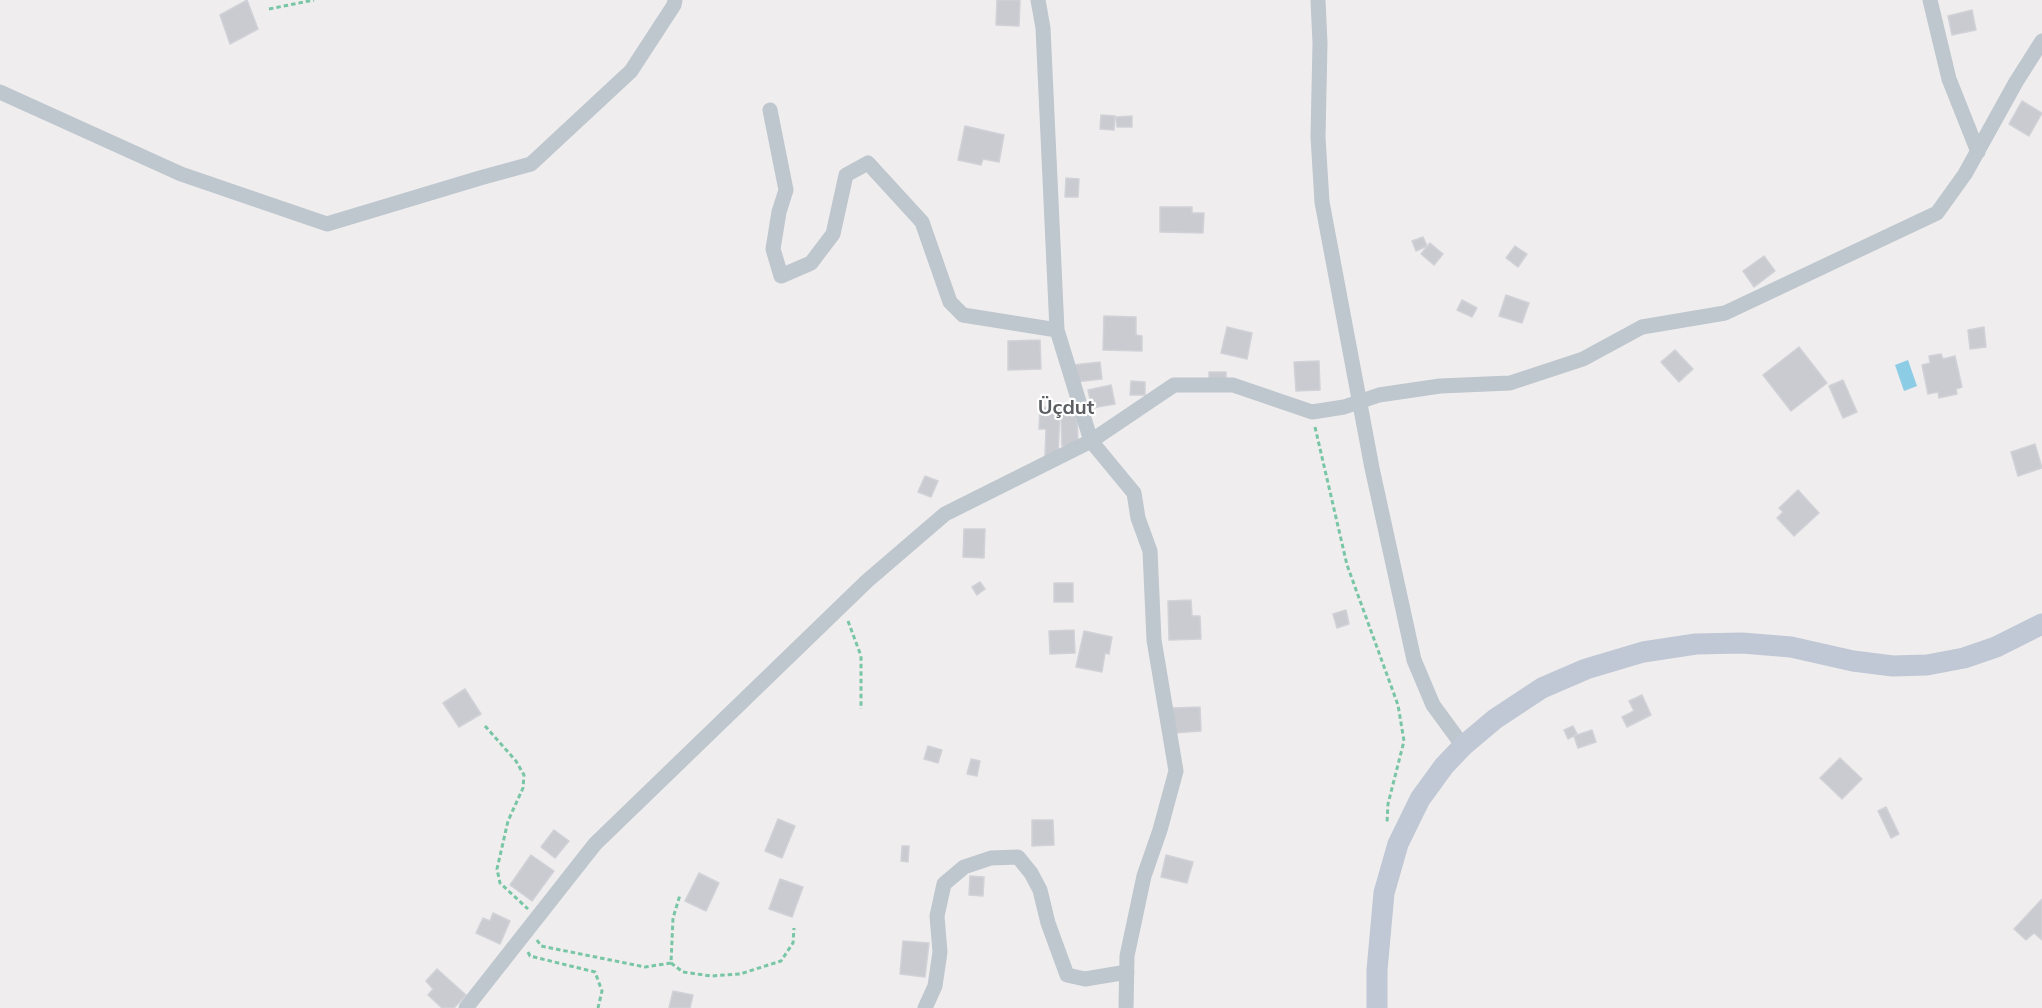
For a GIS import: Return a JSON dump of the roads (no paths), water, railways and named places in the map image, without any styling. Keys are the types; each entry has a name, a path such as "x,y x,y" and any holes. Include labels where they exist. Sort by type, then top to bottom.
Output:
{"street":[{"path":"0,92 181,174 327,224 480,177 531,164 631,71 675,0"},
{"path":"1038,0 1043,28 1057,330 1091,441 1134,493 1138,518 1150,551 1154,640 1176,771 1160,830 1144,876 1127,956 1126,1008"},
{"path":"1318,0 1320,43 1318,137 1322,202 1376,490 1414,660 1433,705 1463,746"},
{"path":"1930,0 1949,79 1977,152"},
{"path":"466,1008 595,844 842,605 945,514 1091,441 1174,386 1233,385 1312,412 1344,407 1379,395 1440,386 1510,383 1583,359 1642,327 1725,313 1937,213 1965,174 2016,82 2042,41"},
{"path":"770,110 786,190 779,212 773,249 781,276 811,262 833,234 846,175 868,163 922,222 950,302 963,315 1057,330"},
{"path":"1377,1008 1377,970 1384,893 1398,844 1420,799 1444,766 1463,746 1495,719 1542,688 1586,669 1643,652 1696,645 1742,644 1791,647 1853,661 1893,666 1927,665 1964,658 2040,628"},
{"path":"925,1008 935,986 940,952 937,916 944,884 964,867 991,858 1018,857 1031,873 1040,890 1048,923 1067,975 1085,979 1127,972"}],"water":[{"path":"1908,360 1917,386 1904,391 1895,365"}],"district":[{"name":"Üçdut","path":"1066,408"}]}
